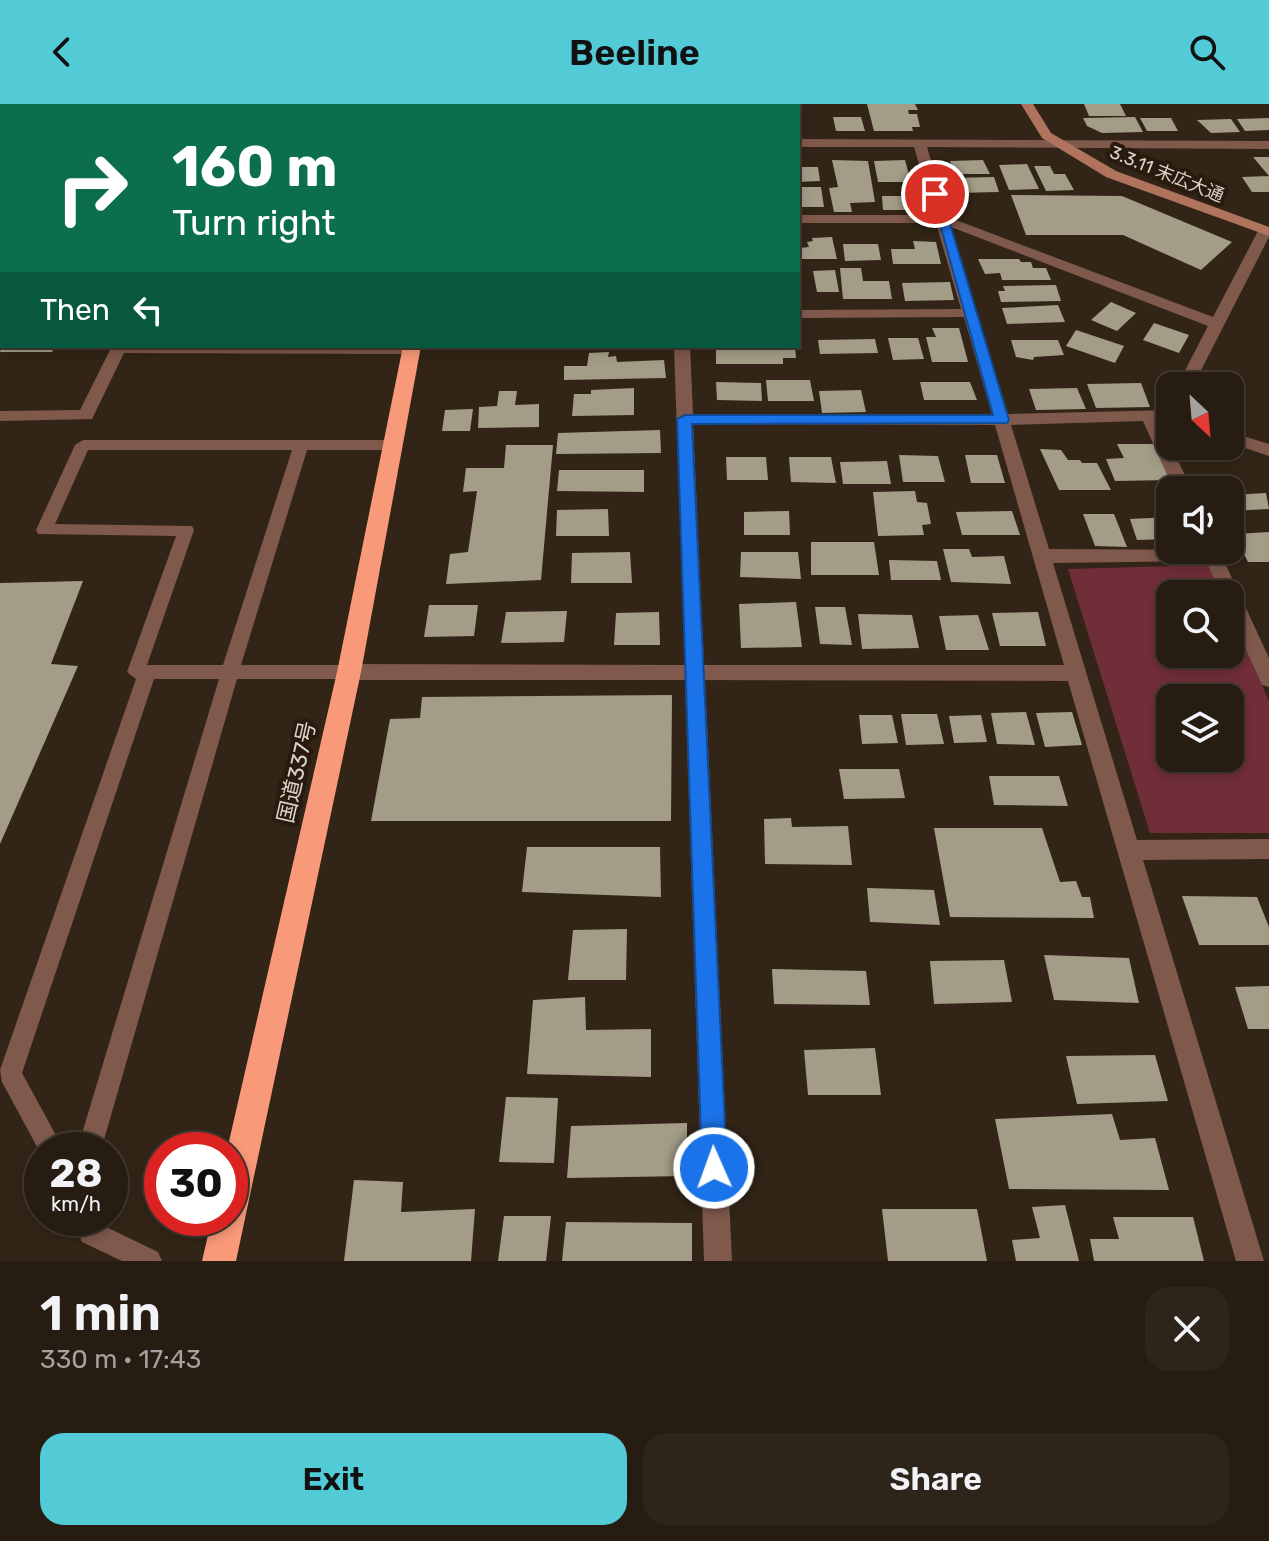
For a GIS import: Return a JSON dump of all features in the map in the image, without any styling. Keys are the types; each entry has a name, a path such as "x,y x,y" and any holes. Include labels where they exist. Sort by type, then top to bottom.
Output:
{"highway":[{"name":"国道337号","path":"247,1132 349,672 412,348"},
{"path":"219,1261 224,1236"}],"street":[{"name":"3.3.11 末広大通","path":"1027,104 1046,135 1111,174 1267,231"},
{"path":"800,143 1269,145"},
{"path":"920,145 1250,1261"},
{"path":"800,219 942,219 1217,324"},
{"path":"1192,372 1267,231"},
{"path":"800,314 970,313"},
{"path":"0,416 86,415 120,348"},
{"path":"682,348 718,1261"},
{"path":"1149,417 1176,476"},
{"path":"685,419 1002,420 1156,417"},
{"path":"1244,442 1269,450"},
{"path":"1042,556 1156,553"},
{"path":"1216,564 1269,679"},
{"path":"349,672 1076,673"},
{"path":"1128,850 1269,849"}],"lane":[{"path":"349,672 136,672 186,530 44,530 83,445 394,445"},
{"path":"94,1132 230,672 301,445"},
{"path":"42,1132 10,1074 147,672"},
{"path":"97,1236 149,1261"}],"shaded area":[{"path":"1208,565 1215,580 1156,580 1156,668 1244,668 1244,645 1269,701 1269,833 1150,833 1068,569"}],"building":[{"path":"867,104 915,104 918,110 908,110 909,114 917,114 920,127 912,127 913,131 874,131"},
{"path":"1084,104 1120,104 1126,116 1089,116"},
{"path":"833,117 861,117 865,131 836,131"},
{"path":"1135,117 1143,132 1102,133 1087,126 1083,118"},
{"path":"1140,118 1171,118 1178,131 1147,131"},
{"path":"1269,118 1269,130 1245,131 1237,119"},
{"path":"1231,119 1240,132 1211,133 1197,120"},
{"path":"1253,157 1269,157 1269,176"},
{"path":"832,160 868,161 875,202 850,203 852,212 834,212 829,188 838,187"},
{"path":"905,160 911,182 878,182 874,161"},
{"path":"983,160 990,174 955,174 950,161"},
{"path":"1027,164 1039,189 1009,190 999,165"},
{"path":"1034,166 1050,166 1054,174 1065,174 1074,190 1046,191"},
{"path":"800,167 818,167 820,181 800,182"},
{"path":"1269,176 1269,192 1252,192 1242,177"},
{"path":"994,177 999,192 957,193 952,178"},
{"path":"800,187 821,187 824,207 800,207"},
{"path":"1011,195 1122,196 1232,242 1201,270 1123,235 1026,235"},
{"path":"882,196 920,196 922,210 883,210"},
{"path":"832,237 837,259 801,259 800,248 809,247 807,242 813,241 812,238"},
{"path":"913,241 936,242 941,264 893,264 891,249 915,249"},
{"path":"843,244 878,244 881,260 845,261"},
{"path":"978,259 1031,262 1033,268 1046,268 1051,280 1002,280 1000,273 985,274"},
{"path":"840,268 861,268 863,281 889,281 892,299 843,299"},
{"path":"835,270 839,292 817,292 813,271"},
{"path":"950,282 954,300 905,301 902,283"},
{"path":"1056,285 1061,301 1001,302 998,291 1005,291 1003,286"},
{"path":"1111,302 1136,313 1117,331 1091,320"},
{"path":"1058,305 1065,322 1007,324 1002,308"},
{"path":"1154,323 1189,335 1179,353 1143,340"},
{"path":"932,328 959,328 968,362 932,362 926,337 936,337"},
{"path":"1076,330 1124,346 1115,363 1066,346"},
{"path":"888,338 918,338 924,359 893,360"},
{"path":"875,339 878,353 820,354 818,340"},
{"path":"1011,340 1058,340 1064,355 1034,357 1033,360 1016,357"},
{"path":"1,348 54,348 52,352 0,352"},
{"path":"716,348 795,348 796,358 783,358 783,364 716,364"},
{"path":"609,352 608,357 616,356 617,362 664,360 666,378 564,380 564,366 587,366 589,353"},
{"path":"766,380 810,380 814,401 768,401"},
{"path":"716,382 761,383 762,401 717,400"},
{"path":"920,382 970,382 977,400 924,400"},
{"path":"1141,383 1150,407 1096,408 1087,384"},
{"path":"634,388 634,415 572,416 574,394"},
{"path":"1077,388 1086,409 1036,410 1029,389"},
{"path":"861,390 866,412 822,413 819,391"},
{"path":"499,391 517,391 515,405 539,404 539,427 478,428 479,407 497,406"},
{"path":"473,409 470,431 442,431 445,410"},
{"path":"660,430 661,453 556,454 558,433"},
{"path":"1117,444 1153,444 1156,460 1161,460 1168,476 1156,476 1156,480 1115,481 1106,459 1124,458"},
{"path":"506,445 553,445 541,580 446,584 450,554 468,552 477,491 463,492 466,468 504,468"},
{"path":"1040,449 1061,450 1068,460 1097,463 1111,490 1059,490"},
{"path":"899,455 938,456 945,482 903,482"},
{"path":"965,455 997,455 1005,483 971,483"},
{"path":"726,457 766,457 768,480 727,480"},
{"path":"789,457 831,457 836,483 791,482"},
{"path":"887,461 891,484 843,484 840,462"},
{"path":"559,470 644,470 644,492 557,491"},
{"path":"915,491 917,502 927,503 931,524 922,525 924,535 878,536 873,492"},
{"path":"1266,493 1269,509 1244,510 1244,494"},
{"path":"608,509 609,536 556,536 557,510"},
{"path":"789,511 790,535 744,535 744,512"},
{"path":"1012,511 1020,535 962,535 956,512"},
{"path":"1083,514 1114,514 1127,547 1095,546"},
{"path":"1156,518 1156,539 1137,540 1130,519"},
{"path":"1269,532 1269,562 1248,562 1244,554 1244,533"},
{"path":"811,542 874,542 879,575 811,575"},
{"path":"943,549 969,549 972,557 1004,556 1011,584 951,582"},
{"path":"630,552 632,583 571,583 572,553"},
{"path":"741,552 798,552 801,579 740,577"},
{"path":"889,560 937,561 941,580 891,580"},
{"path":"83,581 51,664 78,666 0,844 0,583"},
{"path":"796,602 802,647 741,648 739,604"},
{"path":"429,605 478,605 474,636 424,637"},
{"path":"815,607 845,607 852,645 820,644"},
{"path":"567,611 564,642 501,643 506,612"},
{"path":"659,612 660,645 614,645 616,613"},
{"path":"1038,612 1046,646 1000,646 992,613"},
{"path":"858,614 912,615 919,648 862,649"},
{"path":"978,615 989,650 946,650 939,616"},
{"path":"672,695 671,821 371,821 390,719 420,718 422,697"},
{"path":"1026,712 1035,745 997,744 991,713"},
{"path":"1072,712 1082,745 1045,747 1036,713"},
{"path":"901,714 937,714 944,744 906,745"},
{"path":"859,715 892,715 898,743 862,744"},
{"path":"981,715 987,742 954,743 949,716"},
{"path":"839,769 899,769 905,798 844,799"},
{"path":"989,776 1059,776 1068,806 994,805"},
{"path":"791,818 792,827 848,826 852,865 765,864 764,819"},
{"path":"934,828 1042,828 1060,882 1076,881 1082,897 1090,897 1094,918 950,917"},
{"path":"527,847 660,847 661,897 522,892"},
{"path":"867,888 934,890 940,925 870,922"},
{"path":"1182,896 1257,897 1269,927 1269,945 1199,945"},
{"path":"627,929 626,980 568,980 573,930"},
{"path":"1044,955 1129,958 1139,1003 1054,1000"},
{"path":"1004,960 1012,1002 934,1004 930,961"},
{"path":"772,969 866,971 870,1005 774,1004"},
{"path":"1269,986 1269,1029 1248,1029 1235,987"},
{"path":"585,997 586,1030 651,1029 651,1077 527,1074 533,1000"},
{"path":"875,1048 881,1095 808,1095 804,1050"},
{"path":"1155,1055 1168,1101 1077,1104 1066,1056"},
{"path":"506,1097 558,1098 554,1163 499,1162"},
{"path":"1112,1114 1120,1140 1155,1138 1169,1190 1009,1189 995,1119"},
{"path":"687,1123 687,1176 567,1178 571,1126"},
{"path":"354,1180 403,1182 401,1212 475,1209 471,1261 344,1261"},
{"path":"1065,1205 1079,1261 1016,1261 1012,1240 1040,1238 1032,1207"},
{"path":"882,1209 977,1209 987,1261 888,1261"},
{"path":"504,1216 551,1216 546,1261 498,1261"},
{"path":"1113,1217 1193,1217 1204,1261 1094,1261 1090,1239 1119,1239"},
{"path":"566,1222 692,1223 692,1261 562,1261"}],"route":[{"path":"714,1168 685,419 1002,420 935,194"}]}
